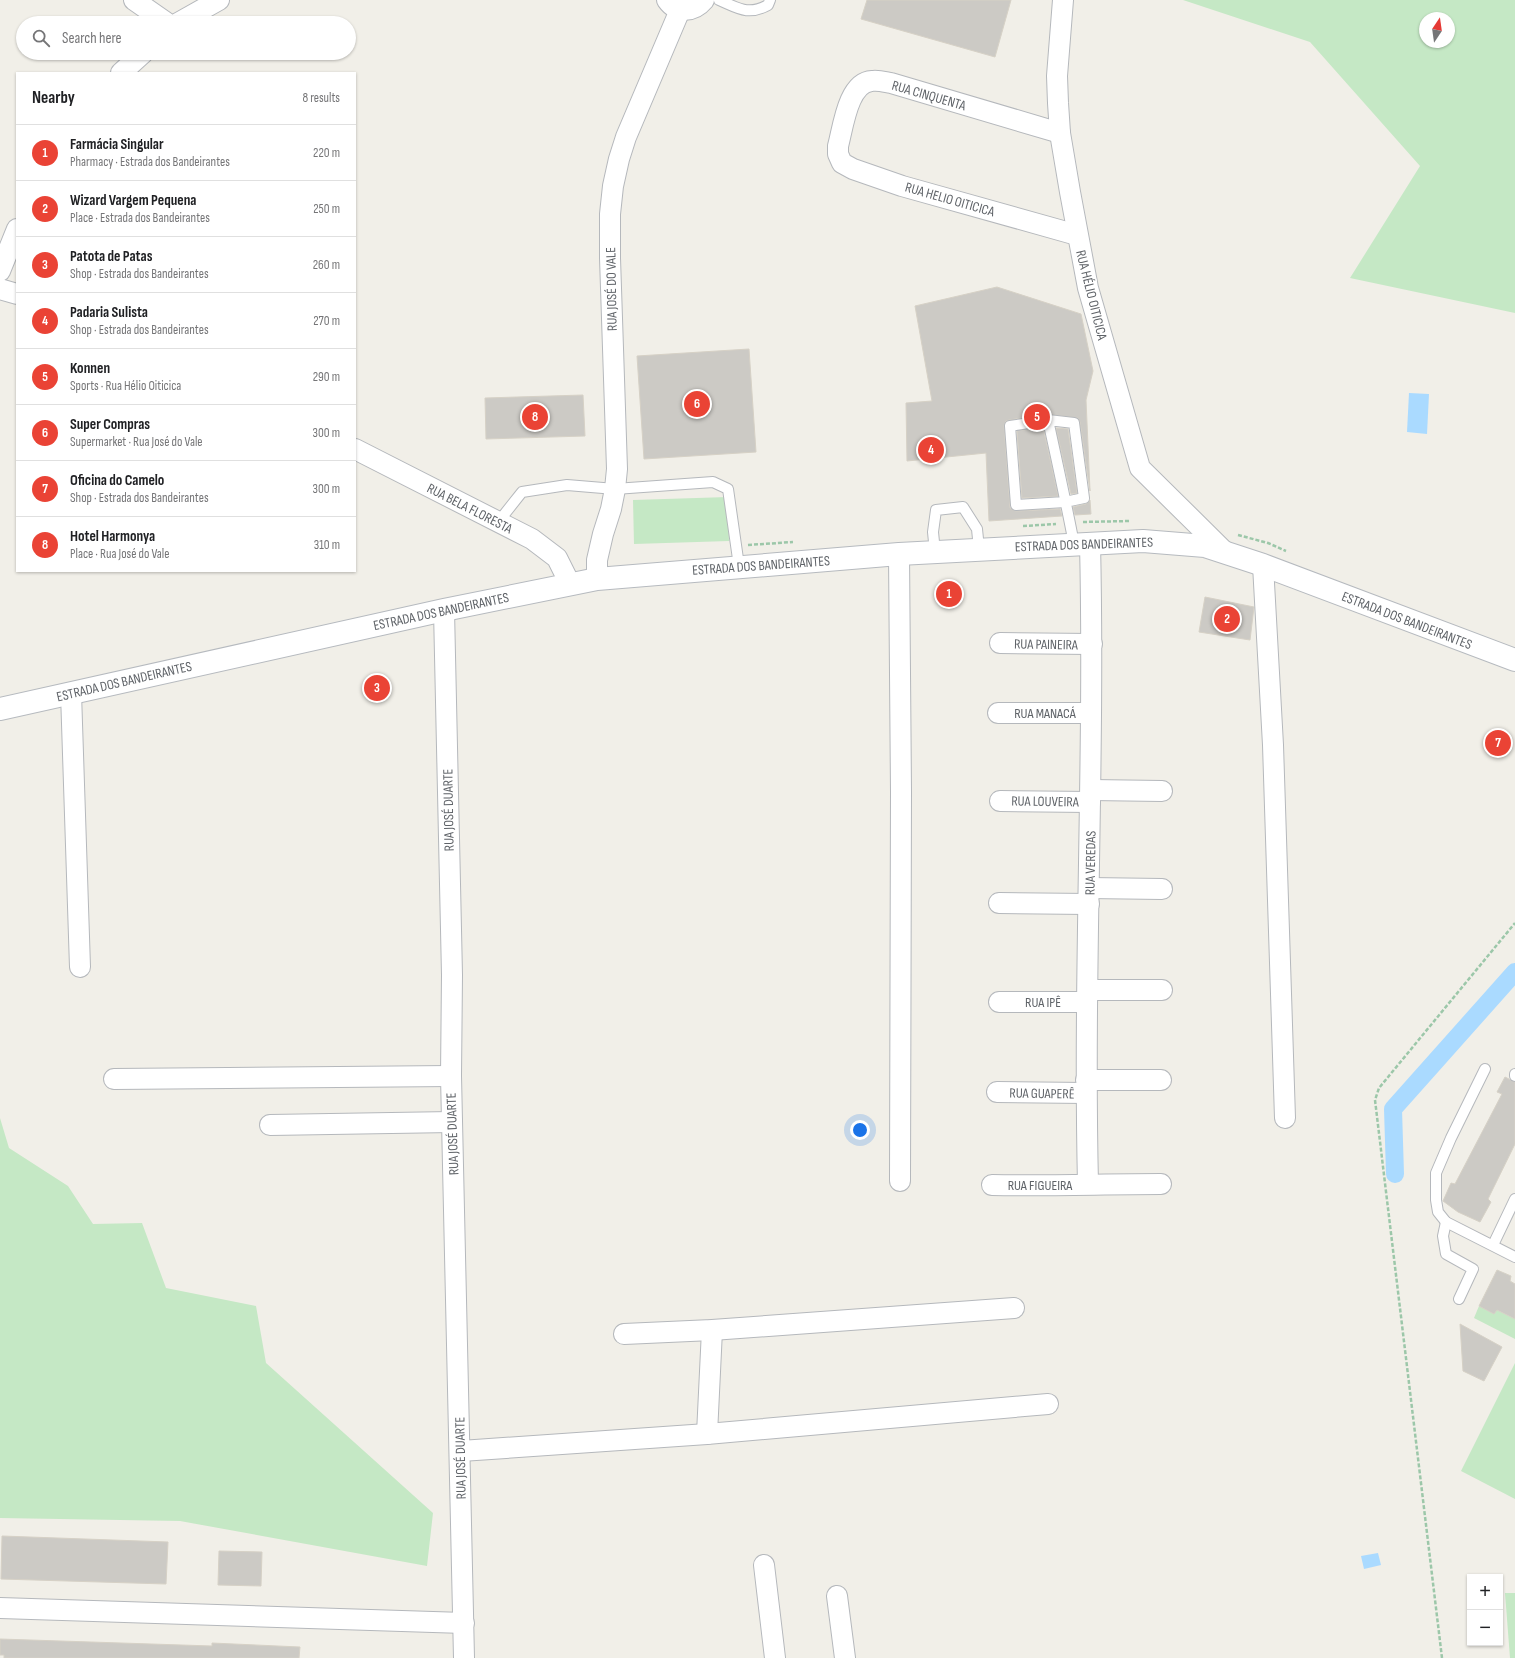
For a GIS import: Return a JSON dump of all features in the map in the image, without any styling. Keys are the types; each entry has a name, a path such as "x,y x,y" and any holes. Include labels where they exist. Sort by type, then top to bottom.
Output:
{"main road":[{"name":"ESTRADA DOS BANDEIRANTES","path":"0,709 444,610 597,579 739,566 899,554 1082,543 1160,541 1205,546 1263,565 1515,660"}],"street":[{"path":"134,0 157,16"},
{"path":"191,16 220,0"},
{"name":"RUA JOSÉ DO VALE","path":"597,579 599,554 603,534 611,510 615,489 616,469 610,258 610,214 613,186 626,137 674,5 688,10 695,8 704,0"},
{"name":"RUA HÉLIO OITICICA","path":"1063,0 1057,76 1060,133 1077,235 1088,288 1140,468 1225,552"},
{"path":"122,72 135,60"},
{"name":"RUA CINQUENTA","path":"838,146 852,97 858,87 872,81 891,83 1060,133"},
{"name":"RUA HELIO OITICICA","path":"838,146 838,154 842,162 854,170 902,186 1077,235"},
{"path":"0,271 16,231"},
{"path":"0,289 16,294"},
{"name":"RUA BELA FLORESTA","path":"356,450 532,539 557,558 570,584"},
{"name":"RUA VEREDAS","path":"1082,543 1092,644 1090,896 1086,1087 1088,1184"},
{"path":"899,554 901,784 900,1181"},
{"path":"1263,565 1273,745 1285,1118"},
{"name":"RUA JOSÉ DUARTE","path":"444,610 452,975 451,1076 464,1658"},
{"name":"RUA PAINEIRA","path":"1000,643 1092,644"},
{"path":"71,693 80,968"},
{"name":"RUA MANACÁ","path":"998,714 1091,713"},
{"name":"RUA LOUVEIRA","path":"1000,800 1162,791"},
{"path":"999,904 1162,889"},
{"name":"RUA IPÊ","path":"999,1002 1162,990"},
{"path":"114,1078 451,1076"},
{"name":"RUA GUAPERÊ","path":"997,1092 1086,1087 1161,1080"},
{"path":"270,1124 452,1122"},
{"name":"RUA FIGUEIRA","path":"992,1185 1069,1186 1088,1184 1161,1184"},
{"path":"624,1334 712,1330 1014,1308"},
{"path":"707,1434 712,1330"},
{"path":"460,1451 707,1434 1048,1404"},
{"path":"764,1565 774,1658"},
{"path":"837,1596 845,1658"},
{"path":"0,1608 464,1623"}],"lane":[{"path":"719,0 748,11 758,10 768,5 770,0"},
{"path":"1048,420 1065,502 1082,543"},
{"path":"1048,420 1074,423 1084,498 1065,502 1016,505 1010,426 1048,420"},
{"path":"499,521 522,492 567,486 615,489 713,482 728,489 739,566"},
{"path":"935,552 933,532 936,510 963,507 977,530 979,549"},
{"path":"1485,1069 1451,1138 1436,1173 1436,1200 1438,1212 1446,1222 1515,1257"},
{"path":"1493,1245 1515,1199"},
{"path":"1446,1222 1443,1236 1446,1254 1474,1269 1459,1299"}],"path":[{"path":"1442,1658 1375,1100 1379,1088 1515,923"}],"green space":[{"path":"1183,0 1515,0 1515,313 1350,278 1420,166 1310,42"},
{"path":"728,497 729,541 634,544 633,500"},
{"path":"0,1118 9,1148 68,1186 93,1224 142,1223 166,1288 256,1306 266,1363 433,1513 427,1566 180,1521 0,1518"},
{"path":"1479,1306 1494,1314 1497,1310 1515,1319 1515,1339 1474,1318"},
{"path":"1515,1363 1515,1499 1461,1471"},
{"path":"1505,1593 1515,1593 1515,1658 1510,1658"}],"water":[{"path":"1409,393 1429,394 1427,434 1407,432"},
{"path":"1378,1553 1381,1565 1364,1569 1361,1556"}],"building":[{"path":"867,0 1011,0 995,57 861,19"},
{"path":"997,287 1081,314 1093,371 1086,400 1090,491 1080,422 1078,418 1047,414 1009,420 1006,421 1004,426 1010,508 1016,511 1060,509 1062,516 989,521 986,453 907,461 906,403 932,401 915,306"},
{"path":"749,349 756,452 644,459 637,356"},
{"path":"583,395 585,436 486,439 485,398"},
{"path":"1043,427 1058,496 1022,498 1017,431"},
{"path":"1056,428 1068,429 1077,493 1071,494"},
{"path":"1090,500 1091,514 1075,515 1073,507 1086,504"},
{"path":"1205,597 1254,607 1250,640 1199,632"},
{"path":"1505,1077 1515,1082 1515,1144 1488,1199 1491,1202 1480,1222 1458,1212 1443,1201 1451,1183 1455,1184 1502,1094 1497,1092"},
{"path":"1497,1270 1511,1276 1510,1281 1515,1284 1515,1319 1497,1310 1494,1314 1479,1306"},
{"path":"1460,1324 1502,1347 1484,1381 1463,1371"},
{"path":"2,1536 168,1542 166,1584 1,1579"},
{"path":"219,1551 262,1552 261,1586 218,1585"},
{"path":"0,1639 212,1646 212,1643 300,1647 299,1658 4,1658 4,1655 0,1655"}],"waterway":[{"path":"1395,1174 1393,1109 1515,972"}],"place":[{"name":"Super Compras","path":"697,404"},
{"name":"Hotel Harmonya","path":"535,417"},
{"name":"Konnen","path":"1037,417"},
{"name":"Padaria Sulista","path":"931,450"},
{"name":"Farmácia Singular","path":"949,594"},
{"name":"Wizard Vargem Pequena","path":"1227,619"},
{"name":"Patota de Patas","path":"377,688"},
{"name":"Oficina do Camelo","path":"1498,743"}]}
